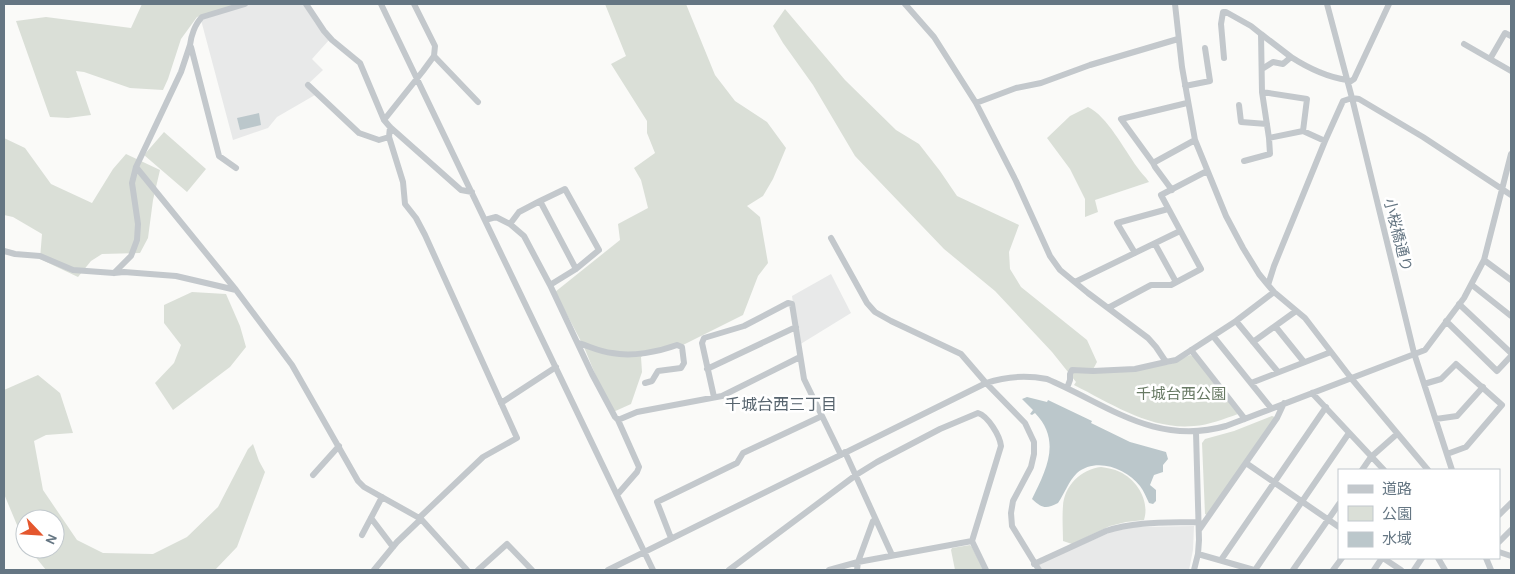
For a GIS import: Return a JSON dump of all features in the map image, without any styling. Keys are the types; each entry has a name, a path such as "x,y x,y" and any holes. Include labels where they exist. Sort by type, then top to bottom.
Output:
{"street":[{"path":"114,273 131,256 138,240 138,224 132,183 136,167 181,72 196,26 202,17 245,4"},
{"path":"306,4 332,40 360,63 384,120 390,127 461,190 472,192"},
{"path":"381,4 653,570"},
{"path":"384,120 434,56 436,46 414,4"},
{"path":"905,4 934,37 976,103 1016,181 1050,256 1060,270 1148,338 1166,362"},
{"path":"1175,4 1178,39 1194,140 1226,216 1259,274 1274,292 1305,318 1351,378 1427,469"},
{"name":"小桜橋通り","path":"1327,4 1352,98 1414,354 1452,469"},
{"path":"1224,58 1221,24 1223,12 1226,12 1251,26 1291,57 1306,66 1347,81 1354,79 1389,4"},
{"path":"1244,161 1270,154 1262,92 1262,34"},
{"path":"1490,59 1505,34 1511,36"},
{"path":"976,103 1016,88 1178,39"},
{"path":"1464,44 1511,71"},
{"path":"190,45 220,156 236,168"},
{"path":"1185,86 1210,81 1205,48"},
{"path":"434,56 478,102"},
{"path":"1262,69 1273,62 1283,64 1291,57"},
{"path":"308,85 359,134 379,140 389,137"},
{"path":"1262,92 1307,99 1303,130"},
{"path":"1268,285 1274,266 1343,101 1352,98 1359,99 1423,137 1511,195"},
{"path":"1172,190 1121,119 1187,103"},
{"path":"1239,105 1241,122 1267,124"},
{"path":"374,570 420,518 483,457 517,438 425,235 416,218 405,204 403,182 389,137 390,127"},
{"path":"1269,138 1303,130 1325,141"},
{"path":"1153,163 1194,140"},
{"path":"608,570 986,383 998,379 1034,376 1067,388 1146,426 1178,432 1196,432 1226,426 1425,350 1472,285 1484,260 1511,154"},
{"path":"136,167 236,290 292,365 358,481 364,487 420,518 466,570"},
{"path":"1108,308 1151,285 1171,285 1200,269 1160,195 1207,171"},
{"path":"510,224 519,212 565,189 599,250 576,269 550,285"},
{"path":"540,201 576,269"},
{"path":"1135,253 1117,223 1168,209"},
{"path":"485,220 496,217 510,224 524,236 606,400 618,420 639,467 637,472 617,495"},
{"path":"1075,282 1180,231"},
{"path":"831,238 867,303 875,312 961,354 1025,423 1034,442 1034,454 1031,467 1013,501 1011,512 1012,526 1039,570"},
{"path":"1155,244 1176,282"},
{"path":"4,251 40,256 73,270 176,276 236,290"},
{"path":"1484,260 1511,280"},
{"path":"1472,285 1511,316"},
{"path":"1067,388 1072,370 1093,372 1129,369 1176,360 1236,321 1274,292"},
{"path":"714,397 702,343 704,338 744,326 788,304 792,304 804,379 822,416 856,475 892,555"},
{"path":"1446,321 1497,371 1511,354 1459,304"},
{"path":"1253,342 1296,310"},
{"path":"1236,321 1278,372"},
{"path":"1275,326 1304,362"},
{"path":"708,369 796,327"},
{"path":"1214,336 1271,408"},
{"path":"578,343 612,354 640,354 678,345 682,347 684,363 681,368 658,371 652,381 645,383"},
{"path":"1191,350 1245,418"},
{"path":"1251,383 1331,352"},
{"path":"618,420 637,412 722,396 800,357"},
{"path":"1424,384 1441,379 1456,364 1502,405 1466,447 1447,454"},
{"path":"501,403 556,367"},
{"path":"1436,419 1457,416 1483,387"},
{"path":"1312,393 1383,469"},
{"path":"1199,526 1246,463 1277,418 1284,403"},
{"path":"1220,560 1326,407"},
{"path":"732,570 856,475 940,429 978,413 988,419 1001,446 972,541 986,570"},
{"path":"671,538 657,502 737,463 743,453 822,416"},
{"path":"1194,570 1198,554 1199,526 1196,432"},
{"path":"1198,554 1254,570 1349,433"},
{"path":"1363,469 1371,457 1397,434"},
{"path":"313,475 339,446"},
{"path":"1246,463 1338,526"},
{"path":"362,535 382,497"},
{"path":"1500,514 1511,503"},
{"path":"1293,570 1338,505"},
{"path":"372,518 393,547"},
{"path":"857,570 873,520 876,520"},
{"path":"1034,564 1118,527 1138,524 1199,526"},
{"path":"1500,541 1511,530"},
{"path":"830,570 892,555 972,541"},
{"path":"478,570 507,544 532,570"},
{"path":"1333,570 1341,559"},
{"path":"1374,570 1382,559"},
{"path":"1384,559 1401,570"},
{"path":"1414,570 1421,559"},
{"path":"1439,559 1445,570"}],"shaded area":[{"path":"250,4 303,4 329,40 312,59 323,70 306,86 315,95 277,117 268,128 233,140 201,20"},
{"path":"831,274 851,313 799,345 792,296"},
{"path":"1194,526 1193,550 1189,570 1042,570 1039,566 1041,563 1113,531 1136,527"}],"green space":[{"path":"142,4 244,4 197,17 181,39 163,90 130,88 76,71 91,115 68,118 50,117 16,21 46,17 131,28"},
{"path":"605,4 686,4 715,75 735,101 767,122 786,148 773,179 763,196 747,206 760,217 768,263 758,276 743,315 679,347 651,351 641,357 642,372 631,404 611,413 584,347 555,292 620,240 618,224 648,208 641,180 634,168 655,153 647,133 647,121 611,64 626,56"},
{"path":"785,9 845,80 896,130 919,144 957,196 1019,225 1009,252 1010,269 1021,287 1087,340 1097,362 1091,373 1171,364 1190,355 1193,356 1238,414 1216,422 1194,426 1162,424 1132,414 1074,385 1076,382 1052,352 995,291 944,249 855,156 813,85 773,26"},
{"path":"1088,107 1095,111 1108,125 1149,182 1095,200 1098,212 1085,217 1085,199 1070,169 1047,138 1070,116"},
{"path":"164,132 206,169 187,192 144,155"},
{"path":"4,138 25,148 51,184 92,203 113,169 126,154 160,170 153,200 148,238 140,253 102,254 91,261 78,277 40,259 42,234 13,217 4,215"},
{"path":"192,292 226,294 240,326 246,347 230,367 173,410 155,383 174,363 181,345 164,323 164,305"},
{"path":"38,375 60,393 73,433 46,435 34,441 43,490 56,509 15,509 15,520 4,494 4,390"},
{"name":"千城台西公園","path":"1272,416 1275,417 1207,515 1205,514 1202,443 1205,439 1234,431"},
{"path":"253,444 265,472 237,547 215,570 46,570 37,559 65,559 65,522 77,540 103,553 153,554 187,537 218,507 248,449"},
{"path":"1101,467 1120,472 1137,486 1144,499 1144,520 1110,526 1072,544 1063,541 1063,506 1070,485 1080,475 1094,468"},
{"path":"970,545 983,570 955,570 952,548"}],"water":[{"path":"259,113 261,125 240,130 237,118"},
{"path":"1027,397 1047,402 1048,400 1130,442 1166,452 1168,459 1163,465 1163,472 1154,475 1150,485 1156,490 1156,501 1153,504 1149,503 1140,486 1127,474 1102,465 1085,468 1077,473 1058,503 1045,507 1032,499 1046,466 1050,445 1048,434 1043,424 1035,413 1030,414 1033,410 1022,399"}],"district":[{"name":"千城台西三丁目","path":"781,404"}]}
